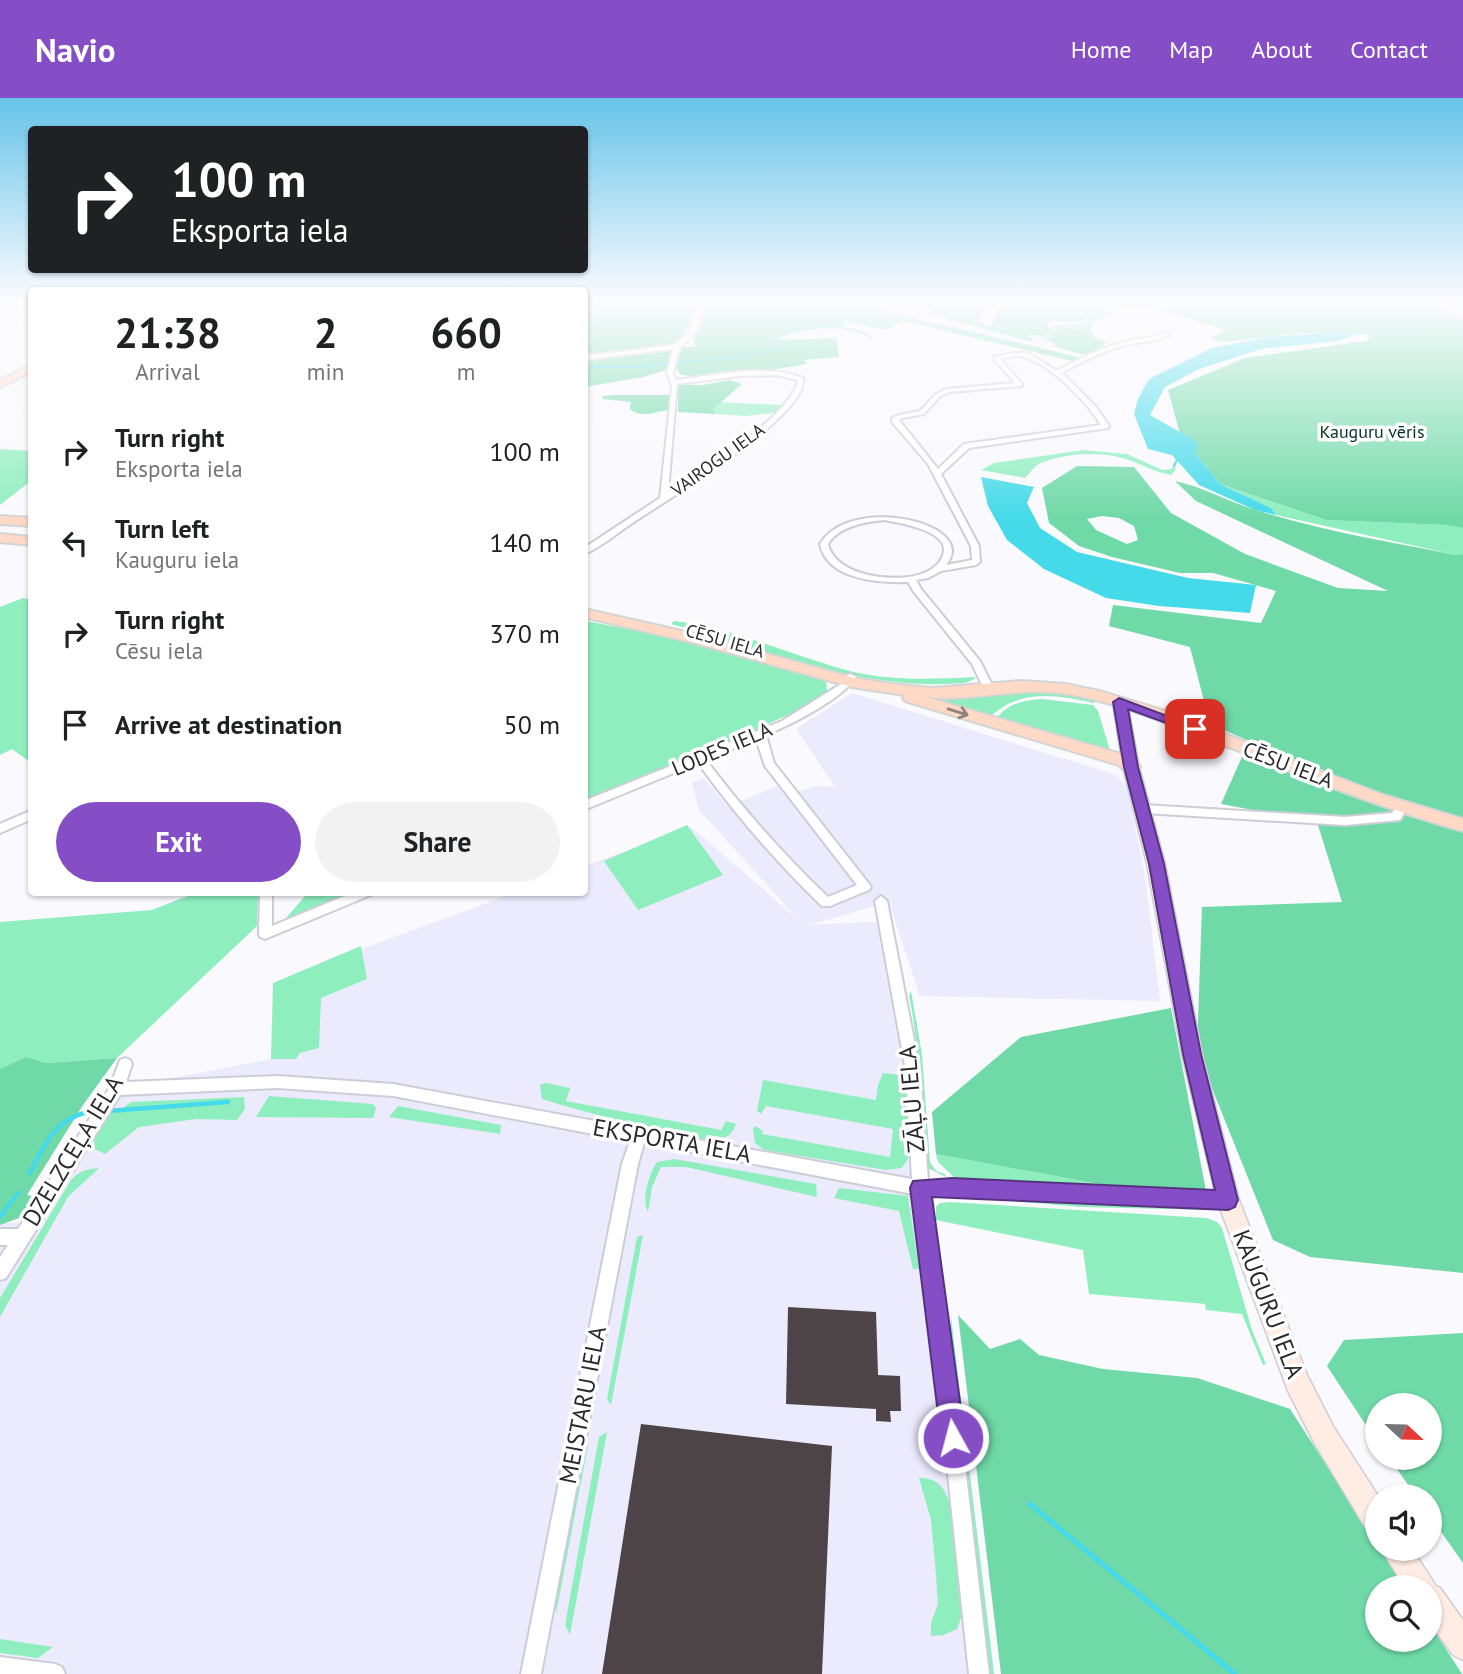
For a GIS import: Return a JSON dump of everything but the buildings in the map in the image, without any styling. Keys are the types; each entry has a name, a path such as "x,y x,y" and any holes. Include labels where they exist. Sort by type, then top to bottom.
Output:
{"main road":[{"path":"0,384 21,374"},
{"path":"0,520 28,522"},
{"path":"0,538 28,541"},
{"name":"CĒSU IELA","path":"588,608 717,638 870,685 918,693 989,687 1065,690 1119,702 1159,714 1402,807 1463,825"},
{"name":"CĒSU IELA","path":"588,614 850,679 948,690"},
{"path":"870,685 1093,754 1125,761 1131,767"},
{"name":"KAUGURU IELA","path":"1119,702 1131,767 1157,864 1192,1054 1228,1200 1308,1403 1324,1435 1365,1501"},
{"path":"1442,1615 1463,1645"}],"street":[{"path":"664,498 674,382 670,374"},
{"name":"VAIROGU IELA","path":"588,549 725,457 788,407 799,390 801,379 791,375 759,374 674,382"},
{"path":"939,569 949,553 947,544 940,536 916,524 884,518 868,519 845,525 829,536 825,545 828,555 836,564 849,572 887,580 911,579 939,569 975,562 975,546 931,463 895,420 901,416 922,413 937,396 948,390 1020,385 1010,374"},
{"path":"937,474 967,446 1105,426 1094,408 1059,374"},
{"path":"911,579 977,663 989,687"},
{"name":"LODES IELA","path":"588,805 786,723 850,679"},
{"path":"700,759 729,798 792,870 826,904 865,887 769,764 760,734"},
{"path":"1144,809 1345,821 1396,817 1402,807"},
{"path":"0,829 28,816"},
{"path":"266,896 265,934 357,896"},
{"name":"ZĀĻU IELA","path":"881,901 913,1070 920,1188 979,1674"},
{"name":"DZELZCEĻA IELA","path":"0,1272 116,1089 125,1064"},
{"name":"EKSPORTA IELA","path":"116,1089 278,1082 347,1085 518,1111 639,1137 736,1152 920,1188 952,1187 1228,1200"},
{"name":"MEISTARU IELA","path":"531,1674 630,1164 639,1137"},
{"name":"DZELZCEĻA IELA","path":"0,1237 20,1237"},
{"path":"0,1667 55,1674"}],"shaded area":[{"path":"852,693 1116,775 1127,787 1145,876 1160,1001 920,996 889,902 809,925 885,921 976,1674 0,1674 0,1223 21,1223 116,1089 271,1059 291,975 506,896 588,896 588,865 691,827 799,920 699,810 692,783 703,778 728,806 780,785 789,794 816,786 835,787 796,729"}],"green space":[{"path":"588,374 654,374 588,386"},
{"path":"680,374 765,374 708,378"},
{"name":"Kauguru vēris","path":"1208,374 1463,374 1463,528 1326,520 1220,484 1180,434 1168,390"},
{"path":"729,380 742,384 713,409 715,414 678,412 678,385 703,385"},
{"path":"670,395 669,410 639,414 630,409 631,402 603,399 602,396"},
{"path":"720,402 782,405 778,412 747,416 715,414 713,410"},
{"path":"0,449 28,451 28,483 0,505"},
{"path":"1083,450 1127,454 1162,470 1174,466 1176,469 1171,475 1110,455 1090,454 1059,457 1041,463 1025,478 981,470 994,463"},
{"path":"1077,466 1134,467 1171,513 1245,554 1338,588 1388,591 1196,501 1175,481 1246,507 1305,524 1456,555 1463,554 1463,1273 1310,1257 1273,1240 1197,1051 1202,907 1342,902 1317,822 1221,804 1249,741 1210,724 1190,647 1109,626 1113,605 1261,623 1276,591 1213,573 1180,573 1112,557 1079,546 1049,523 1042,488","holes":["1102,516 1119,518 1134,526 1138,540 1127,544 1096,530 1087,519"]},
{"path":"1220,484 1326,520 1463,528 1463,554 1456,555 1276,515 1271,508"},
{"path":"23,598 28,599 28,761 12,749 0,755 0,607"},
{"path":"588,621 705,644 826,679 827,691 797,711 588,804"},
{"path":"674,621 742,636 832,666 869,675 914,679 976,677 966,682 946,684 911,683 841,673 671,624"},
{"path":"1017,691 1097,698 1093,703 1051,696 1024,698 1000,709 988,719 916,694"},
{"path":"1042,699 1093,705 1098,711 1111,754 995,721 1015,704"},
{"path":"687,825 723,875 638,910 604,861"},
{"path":"187,896 258,896 257,926 117,1058 46,1063 26,1057 0,1069 0,922 152,910"},
{"path":"305,896 359,896 278,927"},
{"path":"361,946 367,979 321,998 319,1048 300,1053 296,1059 271,1059 273,983"},
{"path":"911,991 922,1054 930,1162 936,1171 946,1177 928,1168 924,1147 916,1039 909,996"},
{"path":"1171,1008 1206,1191 1120,1188 936,1154 932,1112 1021,1037"},
{"path":"26,1057 46,1063 117,1058 83,1105 27,1195 37,1197 30,1214 0,1225 0,1069"},
{"path":"883,1073 901,1075 906,1083 908,1159 902,1168 886,1170 764,1150 755,1143 755,1126 763,1131 762,1134 890,1157 893,1129 766,1106 761,1114 757,1111 763,1080 876,1100"},
{"path":"546,1083 570,1088 566,1101 721,1130 726,1121 736,1124 728,1136 715,1141 671,1132 542,1099 540,1085"},
{"path":"269,1096 373,1104 376,1108 373,1118 256,1117"},
{"path":"244,1097 245,1109 237,1120 196,1119 139,1127 105,1154 95,1149 94,1138 109,1113 118,1112 131,1102"},
{"path":"398,1106 501,1125 500,1134 389,1117"},
{"path":"936,1154 1120,1188 1206,1191 1072,1188 956,1179 938,1162"},
{"path":"674,1159 816,1184 817,1197 686,1167 661,1167 652,1187 648,1212 645,1200 654,1167 657,1162"},
{"path":"99,1168 68,1197 0,1317 0,1298 71,1180 83,1171"},
{"path":"839,1188 908,1196 919,1269 913,1269 899,1211 834,1198"},
{"path":"955,1193 1053,1203 1214,1210 1082,1207 955,1196"},
{"path":"940,1203 1206,1218 1217,1222 1222,1228 1252,1330 1266,1364 1263,1365 1242,1314 1206,1310 1205,1304 1089,1294 1083,1250 936,1220 936,1207"},
{"path":"643,1235 611,1405 607,1399 637,1237"},
{"path":"958,1315 990,1349 1020,1339 1039,1355 1103,1369 1197,1378 1290,1409 1365,1525 1365,1561 1389,1561 1398,1575 1365,1575 1365,1652 1442,1652 1442,1643 1462,1674 1001,1674"},
{"path":"951,1317 994,1674 990,1674 950,1333"},
{"path":"1463,1333 1463,1563 1442,1533 1442,1484 1407,1484 1398,1470 1442,1470 1442,1393 1365,1393 1365,1424 1327,1366 1344,1340"},
{"path":"607,1432 570,1635 565,1625 599,1437"},
{"path":"588,1445 556,1614 555,1601 581,1458"},
{"path":"919,1478 936,1482 950,1504 962,1615 957,1629 944,1635 931,1636 931,1623 938,1604 935,1562 931,1520"},
{"path":"0,1639 53,1647 38,1658 0,1653"}],"water":[{"path":"1160,374 1190,374 1165,387 1150,415 1194,440 1198,445 1195,453 1220,484 1271,508 1276,515 1255,510 1199,485 1172,455 1148,449 1134,414 1138,399 1149,379"},
{"path":"981,477 1034,487 1027,503 1040,528 1077,552 1188,578 1256,585 1250,613 1159,606 1106,598 1044,569 1007,540 988,506"}],"waterway":[{"path":"1174,466 1177,460"},
{"path":"0,534 28,537"},
{"path":"108,1111 228,1102"},
{"path":"30,1173 57,1129 84,1113"},
{"path":"0,1217 18,1193"},
{"path":"1030,1504 1235,1674"}],"route":[{"path":"953,1438 920,1188 952,1187 1228,1200 1192,1054 1157,864 1131,767 1119,702 1195,729"}]}
